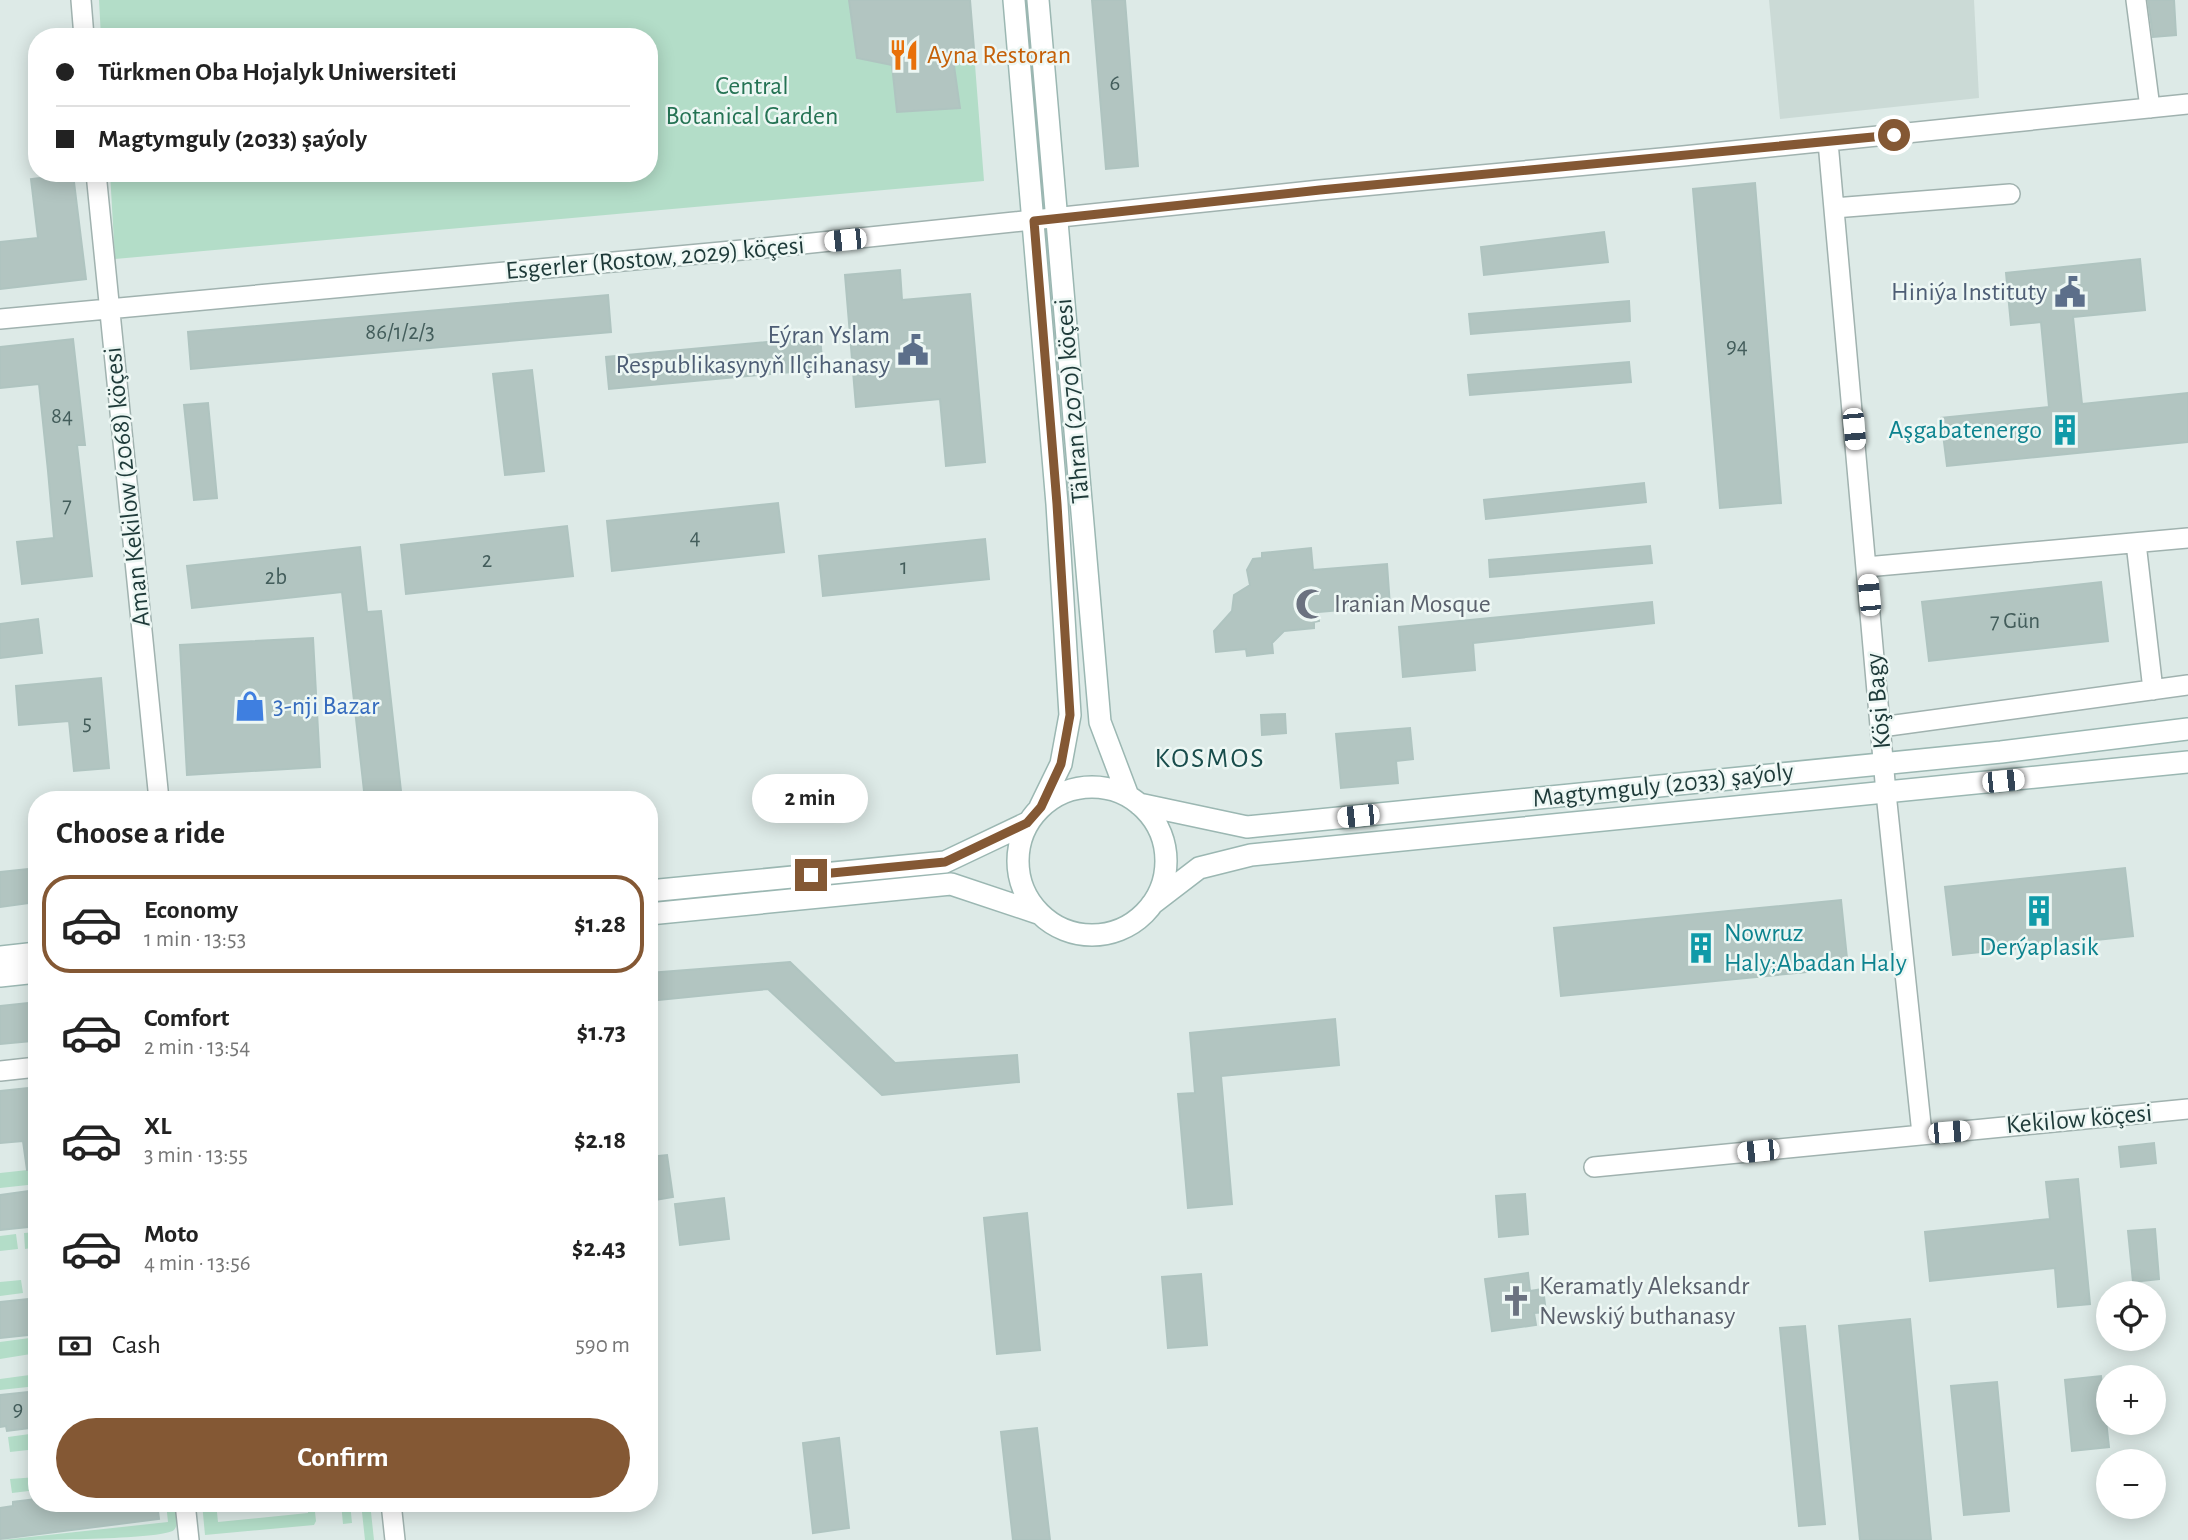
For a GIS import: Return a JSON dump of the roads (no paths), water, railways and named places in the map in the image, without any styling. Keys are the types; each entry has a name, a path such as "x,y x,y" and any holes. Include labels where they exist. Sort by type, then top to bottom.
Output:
{"main road":[{"name":"Tähran (2070) köçesi","path":"1014,0 1057,504 1070,715 1061,764 1034,815"},
{"name":"Tähran (2070) köçesi","path":"1038,0 1100,722 1134,800"},
{"name":"Magtymguly (2033) şaýoly","path":"1134,800 1247,827 1883,763 2188,729"},
{"name":"Magtymguly (2033) şaýoly","path":"1152,904 1199,869 1251,855 2188,762"},
{"path":"658,890 945,862 1034,815 1063,792 1089,787 1116,791 1134,800 1157,825 1166,851 1164,879 1152,904 1131,924 1111,933 1088,936 1061,929 1038,913 951,884 658,913"},
{"path":"1034,815 1018,849 1018,877 1038,913"},
{"path":"0,957 28,954"},
{"path":"0,976 28,973"}],"street":[{"path":"81,0 83,28"},
{"path":"2136,0 2150,108"},
{"name":"Esgerler (Rostow, 2029) köçesi","path":"0,319 764,248 2188,104"},
{"name":"Köşi Bagy","path":"1828,142 1883,763 1922,1135"},
{"name":"Aman Kekilow (2068) köçesi","path":"97,182 158,791"},
{"path":"1834,208 2010,194"},
{"path":"1866,567 2188,538"},
{"path":"2136,543 2153,690"},
{"path":"1881,727 2188,685"},
{"path":"0,1071 28,1068"},
{"name":"Kekilow köçesi","path":"1594,1167 2188,1109"},
{"path":"186,1512 189,1540"},
{"path":"392,1512 395,1540"}],"place":[{"name":"Ayna Restoran","path":"904,55"},
{"name":"Hiniýa Instituty","path":"2070,292"},
{"name":"Eýran Yslam Respublikasynyň Ilçihanasy","path":"913,350"},
{"name":"Aşgabatenergo","path":"2065,430"},
{"name":"Iranian Mosque","path":"1311,604"},
{"name":"3-nji Bazar","path":"250,706"},
{"name":"Derýaplasik","path":"2039,911"},
{"name":"Nowruz Haly;Abadan Haly","path":"1701,948"},
{"name":"Keramatly Aleksandr Newskiý buthanasy","path":"1516,1301"}],"district":[{"name":"KOSMOS","path":"1210,759"}],"park label":[{"name":"Central Botanical Garden","path":"752,101"}]}
